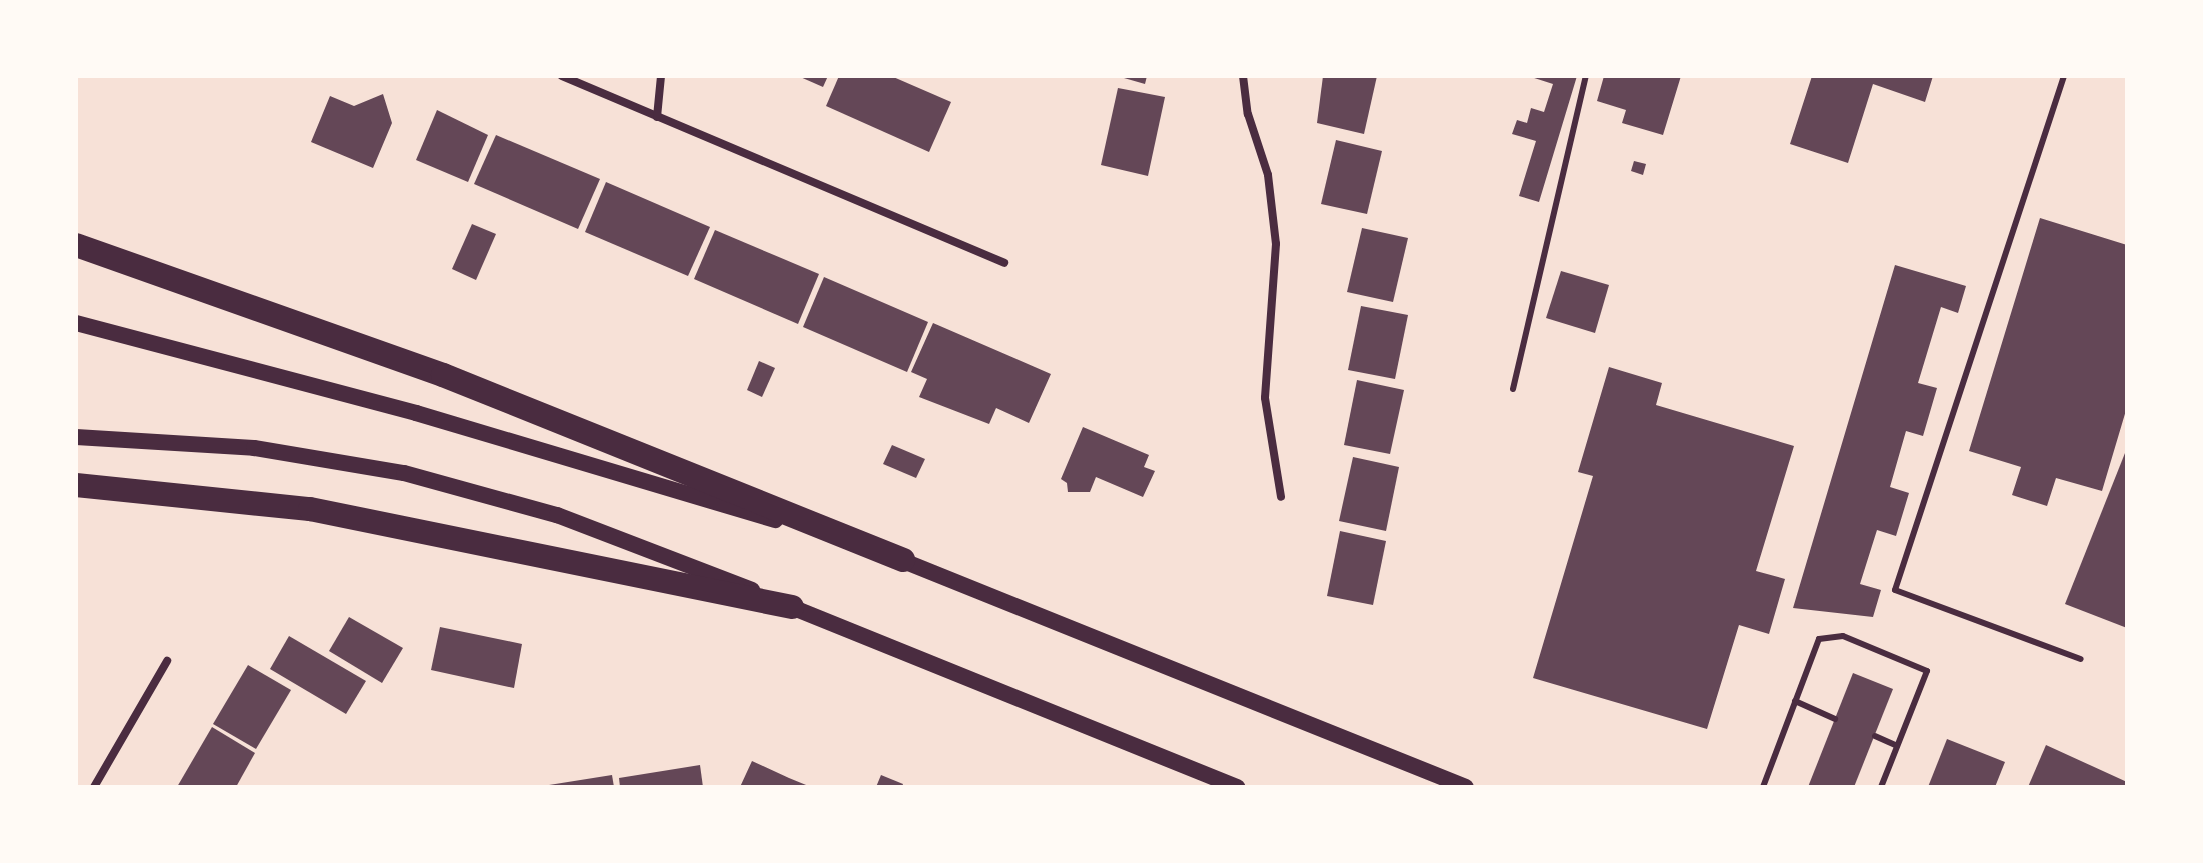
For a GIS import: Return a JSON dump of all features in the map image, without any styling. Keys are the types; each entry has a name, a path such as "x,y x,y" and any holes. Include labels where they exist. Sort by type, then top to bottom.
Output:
{"highway":[{"path":"76,245 443,375 903,560"},
{"path":"76,485 310,509 792,607"}],"main road":[{"path":"76,323 613,469 903,560 1466,787"},
{"path":"76,437 254,448 404,473 634,541 1237,787"}],"street":[{"path":"562,76 1004,263"},
{"path":"657,117 661,76"},
{"path":"1243,76 1248,114 1268,175 1276,244 1265,398 1281,497"},
{"path":"94,787 167,661"}],"lane":[{"path":"1513,389 1586,76"},
{"path":"2064,76 1895,590 2081,659"},
{"path":"1763,787 1819,639 1843,636 1927,671 1881,787"},
{"path":"1795,701 1835,719"},
{"path":"1875,736 1897,746"}],"building":[{"path":"798,76 828,76 823,87"},
{"path":"839,76 891,76 951,102 929,152 826,106"},
{"path":"1117,76 1147,76 1145,84"},
{"path":"1323,76 1377,76 1364,134 1317,123"},
{"path":"1528,76 1577,76 1539,202 1519,196 1536,141 1512,134 1517,120 1527,123 1531,108 1544,112 1553,84"},
{"path":"1604,76 1681,76 1663,135 1622,123 1626,110 1597,101"},
{"path":"1812,76 1933,76 1925,102 1873,84 1848,163 1790,144"},
{"path":"1118,88 1165,97 1148,176 1101,165"},
{"path":"383,94 392,123 373,168 311,142 330,96 354,106"},
{"path":"437,110 488,135 468,182 416,160"},
{"path":"496,135 600,179 578,229 474,184"},
{"path":"1336,140 1382,151 1367,214 1321,204"},
{"path":"1634,161 1646,164 1643,175 1631,171"},
{"path":"606,182 710,227 688,276 585,232"},
{"path":"2040,218 2127,245 2127,407 2102,491 2056,478 2047,506 2012,495 2021,467 1969,451"},
{"path":"472,224 496,234 476,280 452,269"},
{"path":"1362,228 1408,238 1393,302 1347,292"},
{"path":"715,230 819,274 798,324 694,279"},
{"path":"1895,265 1966,286 1958,313 1941,307 1918,383 1937,388 1923,436 1906,431 1890,487 1909,493 1896,536 1877,530 1860,584 1881,590 1873,617 1793,608"},
{"path":"1561,271 1609,285 1595,333 1546,318"},
{"path":"824,277 928,322 907,372 803,327"},
{"path":"1361,306 1408,315 1395,379 1348,370"},
{"path":"933,323 1051,374 1029,423 996,408 989,424 919,397 927,379 911,372"},
{"path":"759,361 775,368 762,397 747,390"},
{"path":"1609,367 1662,383 1656,405 1794,446 1756,571 1785,579 1769,634 1739,625 1707,729 1533,678 1593,476 1578,472"},
{"path":"1357,380 1404,390 1390,454 1344,445"},
{"path":"1083,427 1149,455 1144,467 1155,471 1143,497 1096,477 1090,492 1068,492 1067,483 1061,479"},
{"path":"892,445 925,459 916,478 883,464"},
{"path":"2127,448 2127,628 2065,604"},
{"path":"1353,457 1399,467 1386,531 1339,521"},
{"path":"1340,531 1386,541 1373,605 1327,596"},
{"path":"349,617 403,648 382,683 329,651"},
{"path":"440,627 522,644 514,688 431,670"},
{"path":"289,636 366,681 346,714 270,669"},
{"path":"248,665 291,690 256,749 213,724"},
{"path":"1853,673 1893,689 1854,787 1808,787"},
{"path":"212,727 255,753 236,787 177,787"},
{"path":"1947,739 2005,762 1995,787 1928,787"},
{"path":"2046,745 2127,782 2127,787 2028,787"},
{"path":"752,761 789,778 811,787 740,787"},
{"path":"700,765 703,787 620,787 619,778"},
{"path":"612,775 614,787 549,785"},
{"path":"881,775 903,784 902,787 876,787"}]}
